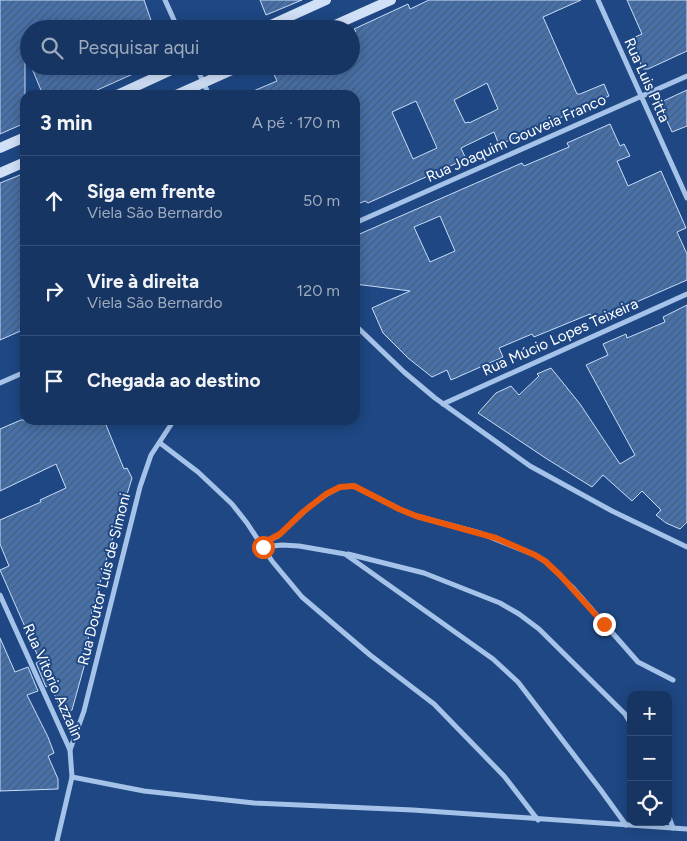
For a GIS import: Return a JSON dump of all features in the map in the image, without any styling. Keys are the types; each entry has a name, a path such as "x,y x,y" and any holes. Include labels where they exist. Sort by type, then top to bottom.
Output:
{"main road":[{"path":"282,20 326,0"},
{"path":"346,20 391,0"},
{"path":"128,90 160,75"},
{"path":"187,90 221,75"},
{"path":"0,148 20,139"},
{"path":"0,173 20,164"}],"street":[{"path":"165,0 174,20"},
{"name":"Rua Luis Pitta","path":"598,0 687,198"},
{"path":"200,75 206,90"},
{"name":"Rua Joaquim Gouveia Franco","path":"360,221 687,76"},
{"name":"Rua Múcio Lopes Teixeira","path":"443,404 687,294"},
{"path":"360,329 404,372 443,404 530,466 612,511 687,547"},
{"path":"0,383 20,374"},
{"name":"Rua Doutor Luis de Simoni","path":"70,750 84,711 140,487 151,456 171,425"},
{"path":"160,443 198,472 232,504 280,571 314,608 370,655 434,704 504,776 538,820"},
{"path":"262,546 280,534 303,512 326,494 340,487 354,486 416,516 488,536 545,561 572,587 638,662 673,680"},
{"path":"262,546 299,546 345,554 424,573 500,603 539,629 627,717"},
{"path":"345,554 493,659 508,672 518,682 626,825"},
{"name":"Rua Vitorio Azzalin","path":"1,599 70,750 72,777 57,841"},
{"path":"72,777 144,792 254,803 413,810 687,829"}],"building":[{"path":"0,0 144,0 151,20 20,20 20,75 25,75 25,90 20,90 20,125 0,134"},
{"path":"260,0 302,0 266,15"},
{"path":"429,0 581,0 543,17 577,94 604,84 609,96 499,145 494,132 461,148 466,159 368,203 365,201 360,203 360,90 256,90 277,81 274,75 360,75 360,26 408,4 410,9","holes":["487,83 498,109 469,123 465,123 454,100","416,101 437,148 413,159 392,112"]},
{"path":"627,0 687,0 687,51 648,69 643,69 634,49 637,48 633,38 642,34"},
{"path":"35,75 131,75 97,90 41,90"},
{"path":"687,90 687,126 672,132 659,103"},
{"path":"610,124 620,146 624,144 630,156 617,161 628,186 661,171 686,228 677,232 687,254 687,280 593,321 590,314 534,337 532,334 499,348 503,357 451,380 447,370 432,377 408,358 383,333 372,308 410,291 360,285 360,234 522,163 524,166 569,147 567,143","holes":["440,216 455,251 430,262 414,227"]},
{"path":"20,175 20,331 0,340 0,183"},
{"path":"687,305 687,522 680,529 666,523 656,515 661,510 642,491 632,501 603,475 592,487 478,413 496,393 511,386 519,395 539,376 537,374 551,368 580,404 620,464 635,455 586,365 608,355 603,344 626,334 627,338 665,322 663,317"},
{"path":"20,420 20,425 106,425 124,469 127,468 132,478 125,501 124,498 92,611 85,663 72,710 63,713 50,685 46,687 36,663 40,661 0,570 9,566 0,544 0,520 41,502 40,500 66,488 56,464 0,491 0,429"},
{"path":"0,638 15,672 28,667 38,691 27,695 54,753 48,756 58,779 58,789 0,791"}],"route":[{"path":"263,547 261,544 278,536 308,507 326,494 340,487 354,486 416,516 496,538 535,555 545,561 560,575 604,624"}]}
